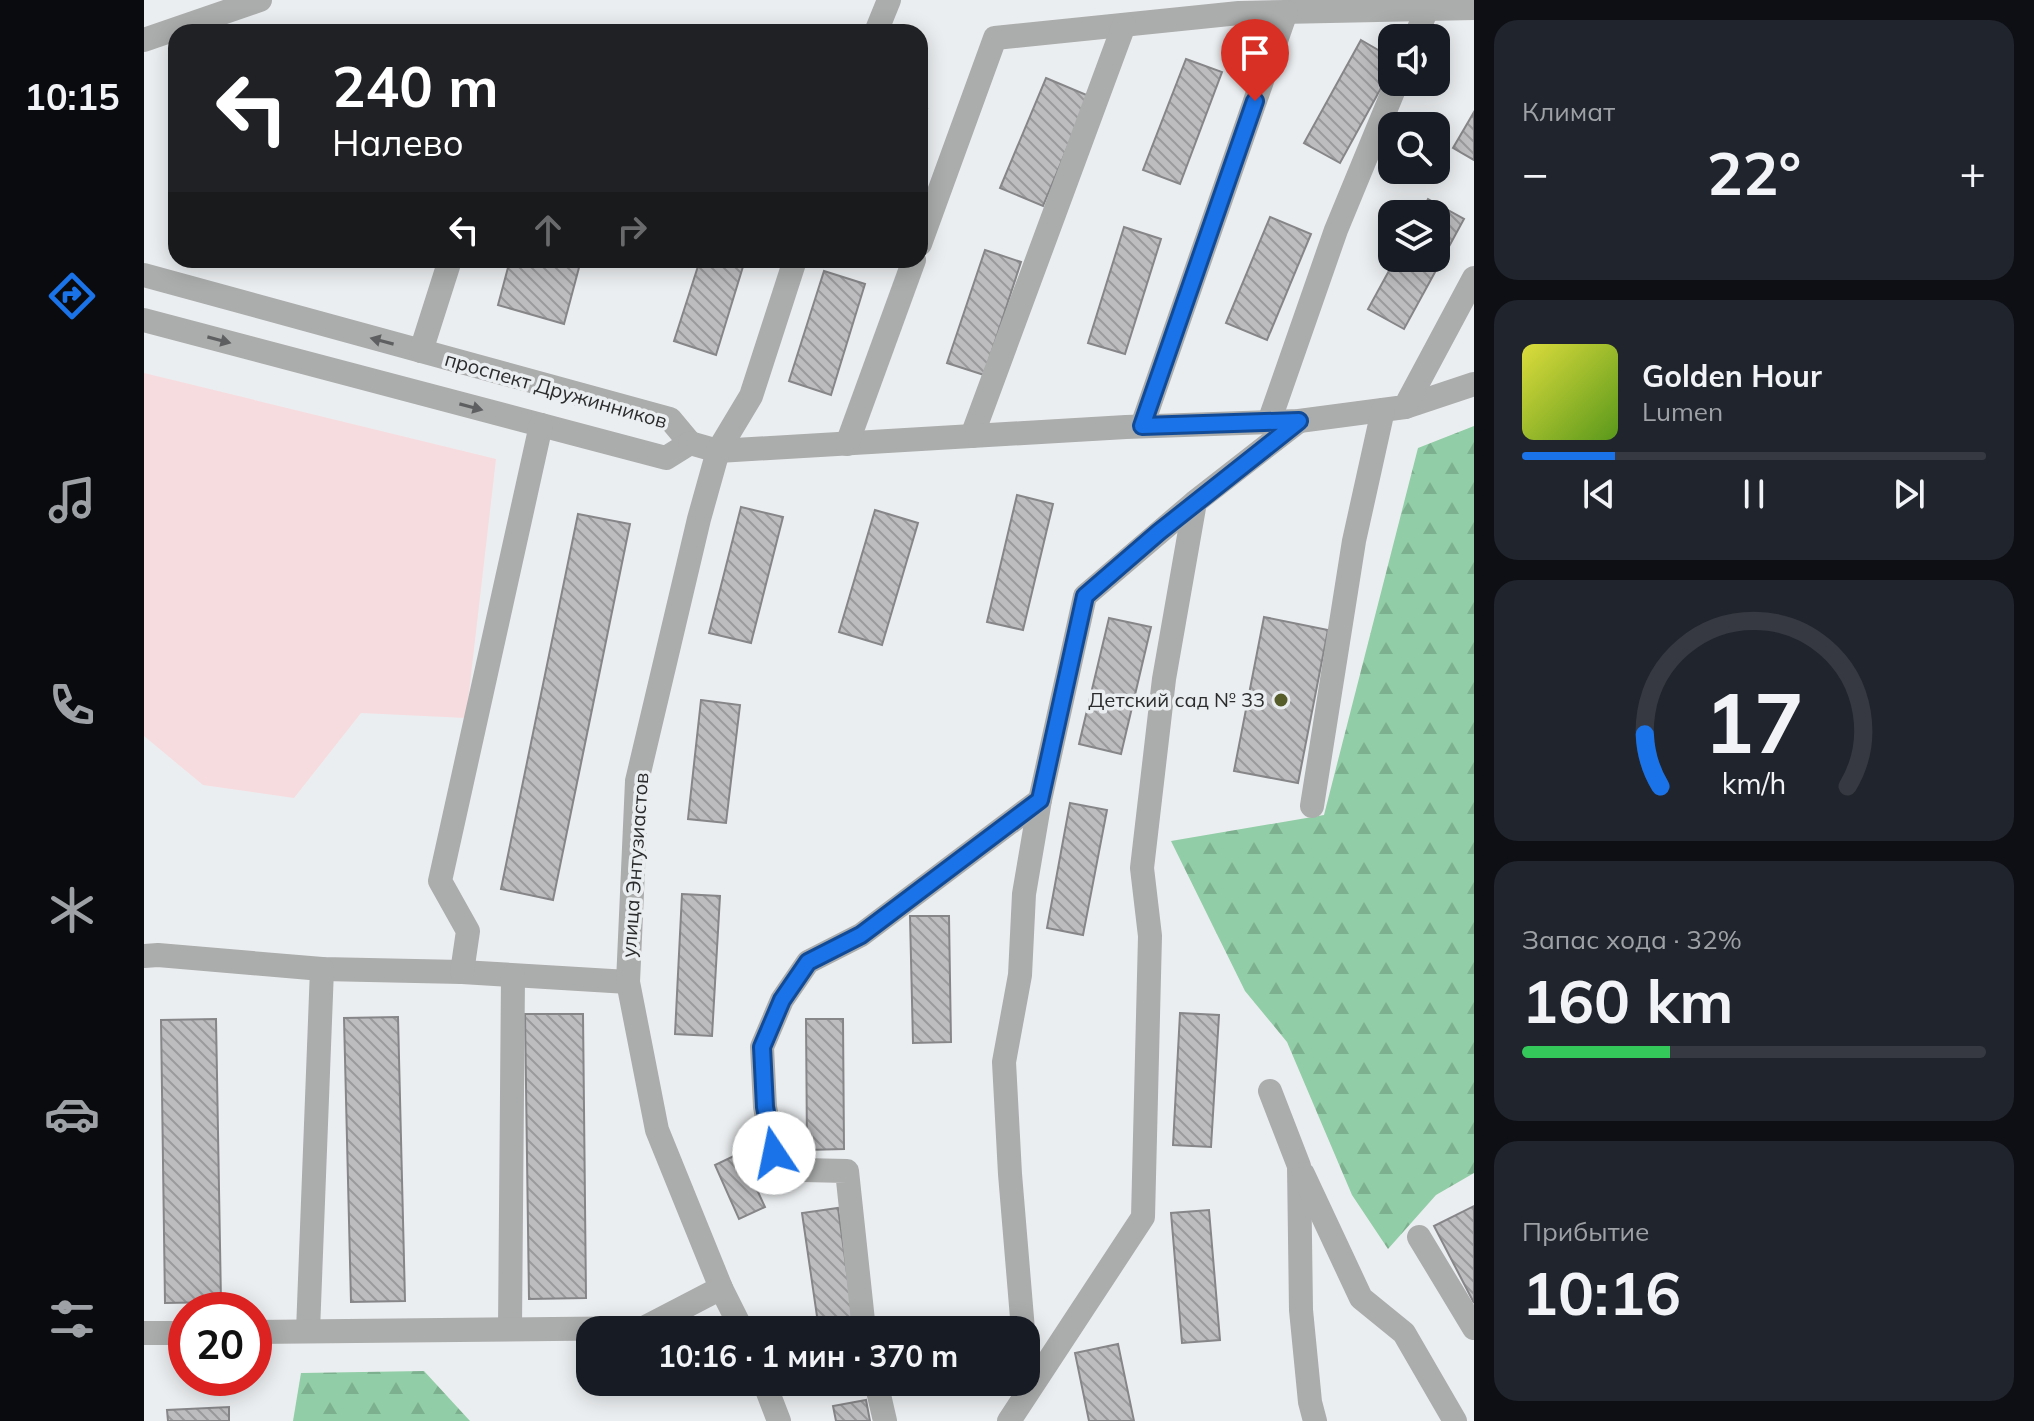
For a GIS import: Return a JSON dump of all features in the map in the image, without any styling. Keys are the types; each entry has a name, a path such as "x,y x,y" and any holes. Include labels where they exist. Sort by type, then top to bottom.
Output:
{"street":[{"path":"190,24 260,0"},
{"path":"879,24 889,0"},
{"path":"928,222 995,38 1239,13 1474,8"},
{"path":"1421,24 1427,9"},
{"path":"1142,426 1286,12"},
{"path":"972,436 1124,25"},
{"path":"144,40 168,32"},
{"path":"1269,422 1336,230 1391,96"},
{"path":"421,351 447,268"},
{"name":"улица Энтузиастов","path":"735,1316 657,1130 628,982 637,781 718,451 751,396 792,268"},
{"path":"847,444 911,268"},
{"name":"проспект Дружинников","path":"144,275 670,419 690,443 666,458 144,320"},
{"path":"1312,806 1354,541 1394,409 1474,278"},
{"path":"690,443 718,451 1142,426 1299,421 1394,409 1474,384"},
{"path":"1022,1316 1004,1062 1020,975 1024,894 1040,800 1085,596 1195,502 1299,421"},
{"path":"462,972 468,931 440,881 541,425"},
{"path":"1040,1368 1143,1217 1150,936 1142,868 1164,679 1195,502"},
{"path":"863,1316 847,1171 803,1170 774,1153 765,1107 762,1047 782,1000 808,962 861,935 1040,800"},
{"path":"144,956 322,969 462,972 628,982"},
{"path":"308,1331 322,969"},
{"path":"510,1329 513,976"},
{"path":"1270,1091 1299,1166 1361,1298 1404,1333 1455,1421"},
{"path":"1299,1166 1301,1310 1310,1402 1315,1421"},
{"path":"1419,1237 1474,1328"},
{"path":"272,1332 644,1328 721,1288"},
{"path":"144,1333 168,1333"},
{"path":"769,1396 779,1421"},
{"path":"879,1396 885,1421"},
{"path":"1009,1421 1022,1396"}],"shaded area":[{"path":"144,373 496,459 466,718 361,713 294,798 203,785 144,736"}],"green space":[{"path":"1474,426 1474,1173 1436,1195 1388,1249 1352,1195 1287,1042 1245,991 1171,841 1324,815 1418,448"},
{"path":"424,1371 470,1421 293,1421 301,1373"}],"building":[{"path":"1361,40 1378,50 1378,94 1340,163 1304,143"},
{"path":"1186,59 1222,72 1180,184 1143,170"},
{"path":"1046,78 1089,96 1043,206 1000,188"},
{"path":"1474,112 1474,160 1453,148"},
{"path":"1450,211 1464,219 1450,245"},
{"path":"1270,217 1311,234 1267,340 1226,323"},
{"path":"1124,227 1161,239 1125,354 1088,343"},
{"path":"985,250 1021,262 984,375 947,363"},
{"path":"508,268 579,268 564,324 498,305"},
{"path":"697,268 743,268 716,355 674,341"},
{"path":"824,271 865,284 831,395 789,381"},
{"path":"1388,272 1435,272 1404,329 1368,309"},
{"path":"1017,495 1053,504 1023,630 987,622"},
{"path":"741,507 783,517 751,643 709,633"},
{"path":"875,510 918,523 882,645 839,632"},
{"path":"578,514 630,524 553,900 501,889"},
{"name":"Детский сад № 33","path":"1264,617 1328,630 1298,783 1234,771"},
{"path":"1109,618 1151,627 1121,754 1079,744"},
{"path":"701,700 740,705 726,823 688,819"},
{"path":"1070,803 1107,810 1083,935 1047,928"},
{"path":"682,894 720,896 712,1036 675,1034"},
{"path":"910,916 949,916 951,1042 913,1043"},
{"path":"1180,1013 1219,1015 1211,1147 1173,1145"},
{"path":"525,1014 583,1014 586,1298 529,1299"},
{"path":"398,1017 405,1301 351,1302 344,1018"},
{"path":"216,1019 221,1292 168,1292 168,1303 165,1303 161,1020"},
{"path":"806,1019 843,1019 844,1149 807,1150"},
{"path":"740,1153 765,1207 739,1219 715,1165"},
{"path":"1474,1206 1474,1303 1434,1226"},
{"path":"838,1208 853,1316 817,1316 802,1213"},
{"path":"1209,1210 1220,1340 1182,1343 1171,1213"},
{"path":"1118,1344 1134,1421 1089,1421 1075,1353"},
{"path":"866,1400 870,1421 836,1421 833,1406"},
{"path":"229,1407 229,1421 168,1421 167,1410"}],"place":[{"name":"Детский сад № 33","path":"1281,700"}],"route":[{"path":"774,1153 765,1107 762,1047 782,1000 808,962 861,935 1040,800 1085,596 1159,532 1299,421 1142,426 1255,101"}]}
